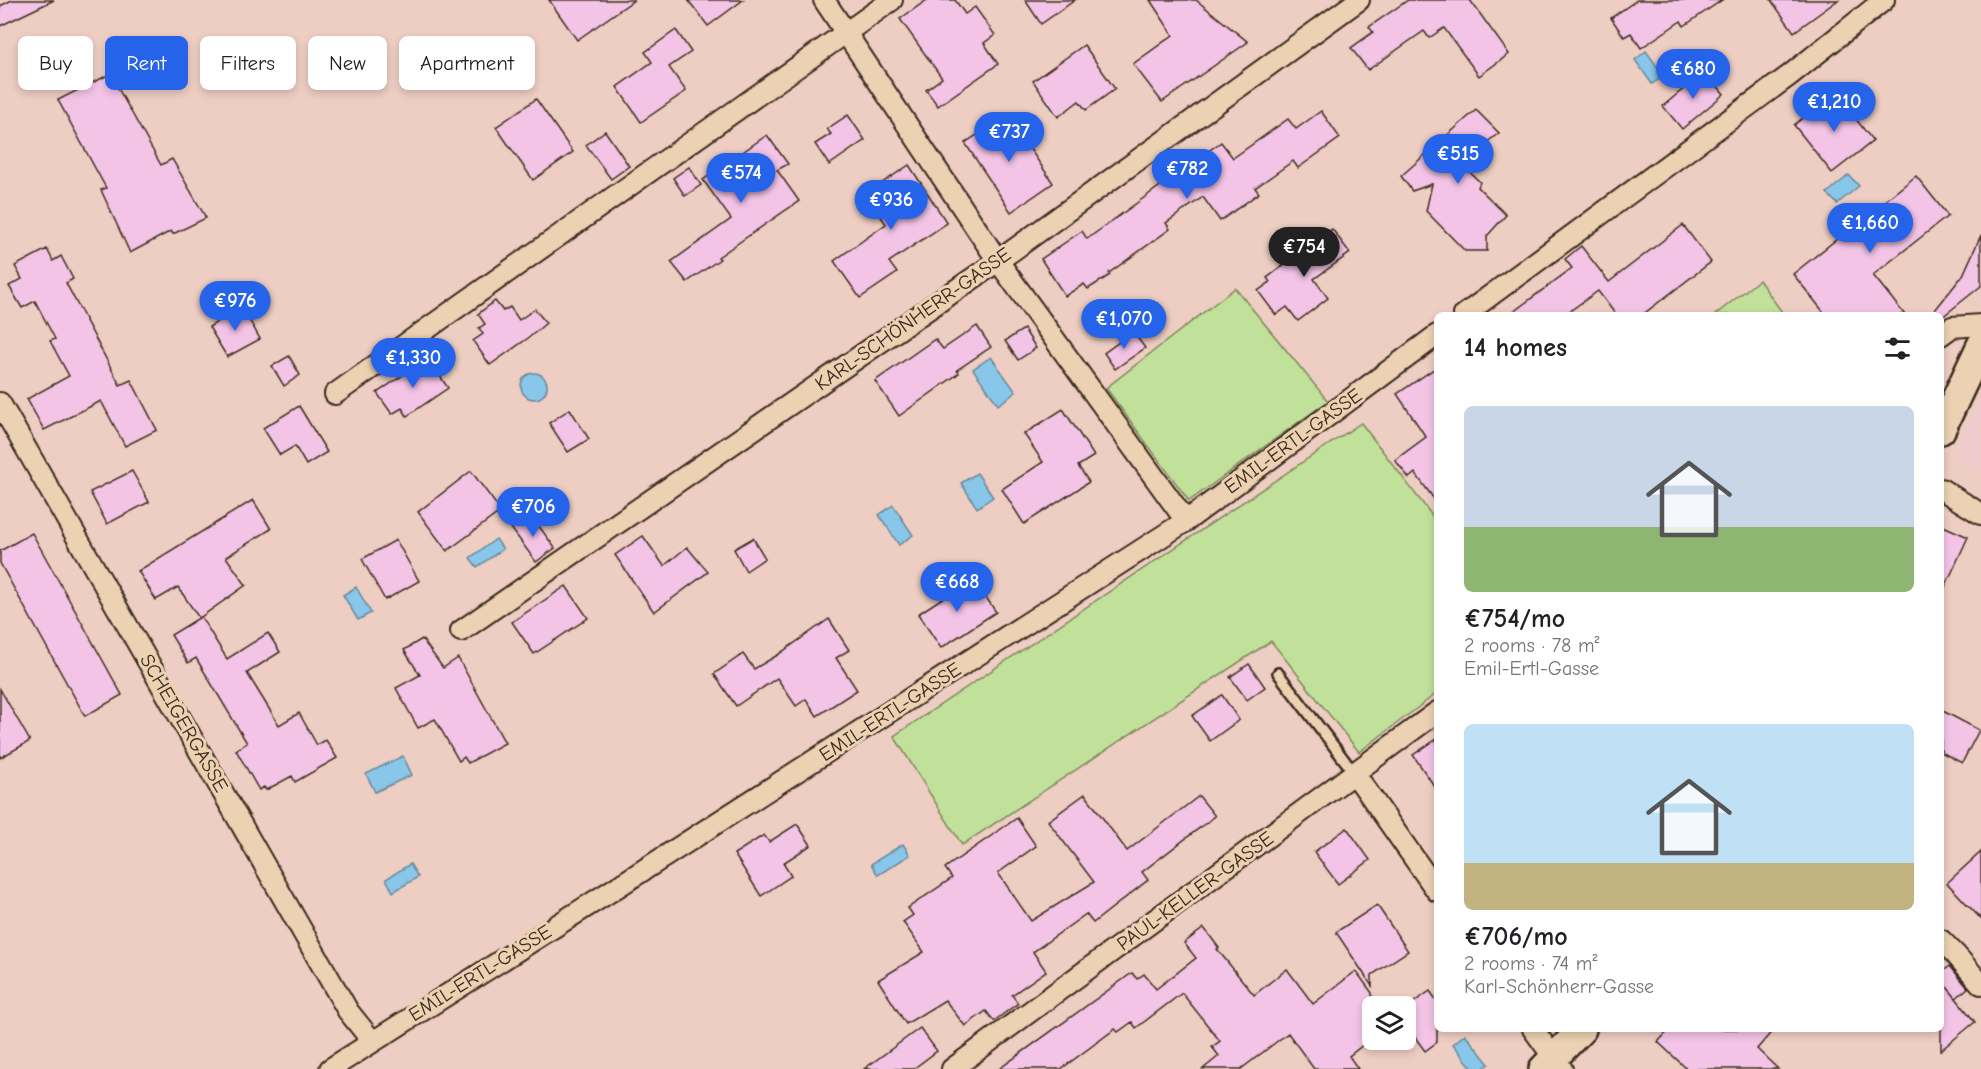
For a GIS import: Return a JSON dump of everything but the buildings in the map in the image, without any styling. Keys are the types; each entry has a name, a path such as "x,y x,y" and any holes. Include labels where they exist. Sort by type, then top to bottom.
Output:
{"main road":[{"path":"1944,424 1981,345"},
{"path":"1553,1066 1580,1032"}],"street":[{"path":"824,0 998,261 1186,521"},
{"path":"335,394 892,0"},
{"name":"KARL-SCHÖNHERR-GASSE","path":"461,631 998,261 1359,0"},
{"path":"1468,312 1790,75 1884,0"},
{"path":"1944,333 1952,327 1981,325"},
{"name":"EMIL-ERTL-GASSE","path":"330,1069 621,885 1186,521 1434,337"},
{"name":"SCHEIGERGASSE","path":"0,403 348,1011 372,1041"},
{"path":"1944,491 1981,514"},
{"name":"PAUL-KELLER-GASSE","path":"951,1069 1434,714"},
{"path":"1355,774 1434,887"},
{"path":"1944,943 1981,984"},
{"path":"1535,1032 1553,1066"}],"lane":[{"path":"1278,673 1355,774"}],"shaded area":[{"path":"1981,394 1981,474 1954,457"}],"green space":[{"path":"1759,280 1782,312 1719,312"},
{"path":"1235,288 1328,401 1189,501 1106,388"},
{"path":"1361,423 1434,518 1434,695 1359,752 1271,641 962,845 894,736"}],"water":[{"path":"1646,51 1664,76 1652,84 1635,60"},
{"path":"1849,175 1859,186 1837,204 1827,193"},
{"path":"991,357 1016,392 998,405 973,369"},
{"path":"534,373 543,377 547,386 543,395 534,399 525,395 521,386 525,377"},
{"path":"977,473 993,497 977,508 961,483"},
{"path":"893,505 913,535 899,545 879,515"},
{"path":"496,539 503,549 477,567 470,558"},
{"path":"356,587 371,613 358,620 343,595"},
{"path":"403,756 412,775 375,792 366,774"},
{"path":"903,844 910,855 878,875 871,864"},
{"path":"410,864 418,877 393,892 386,879"},
{"path":"1465,1034 1489,1064 1482,1069 1473,1069 1453,1044"}]}
